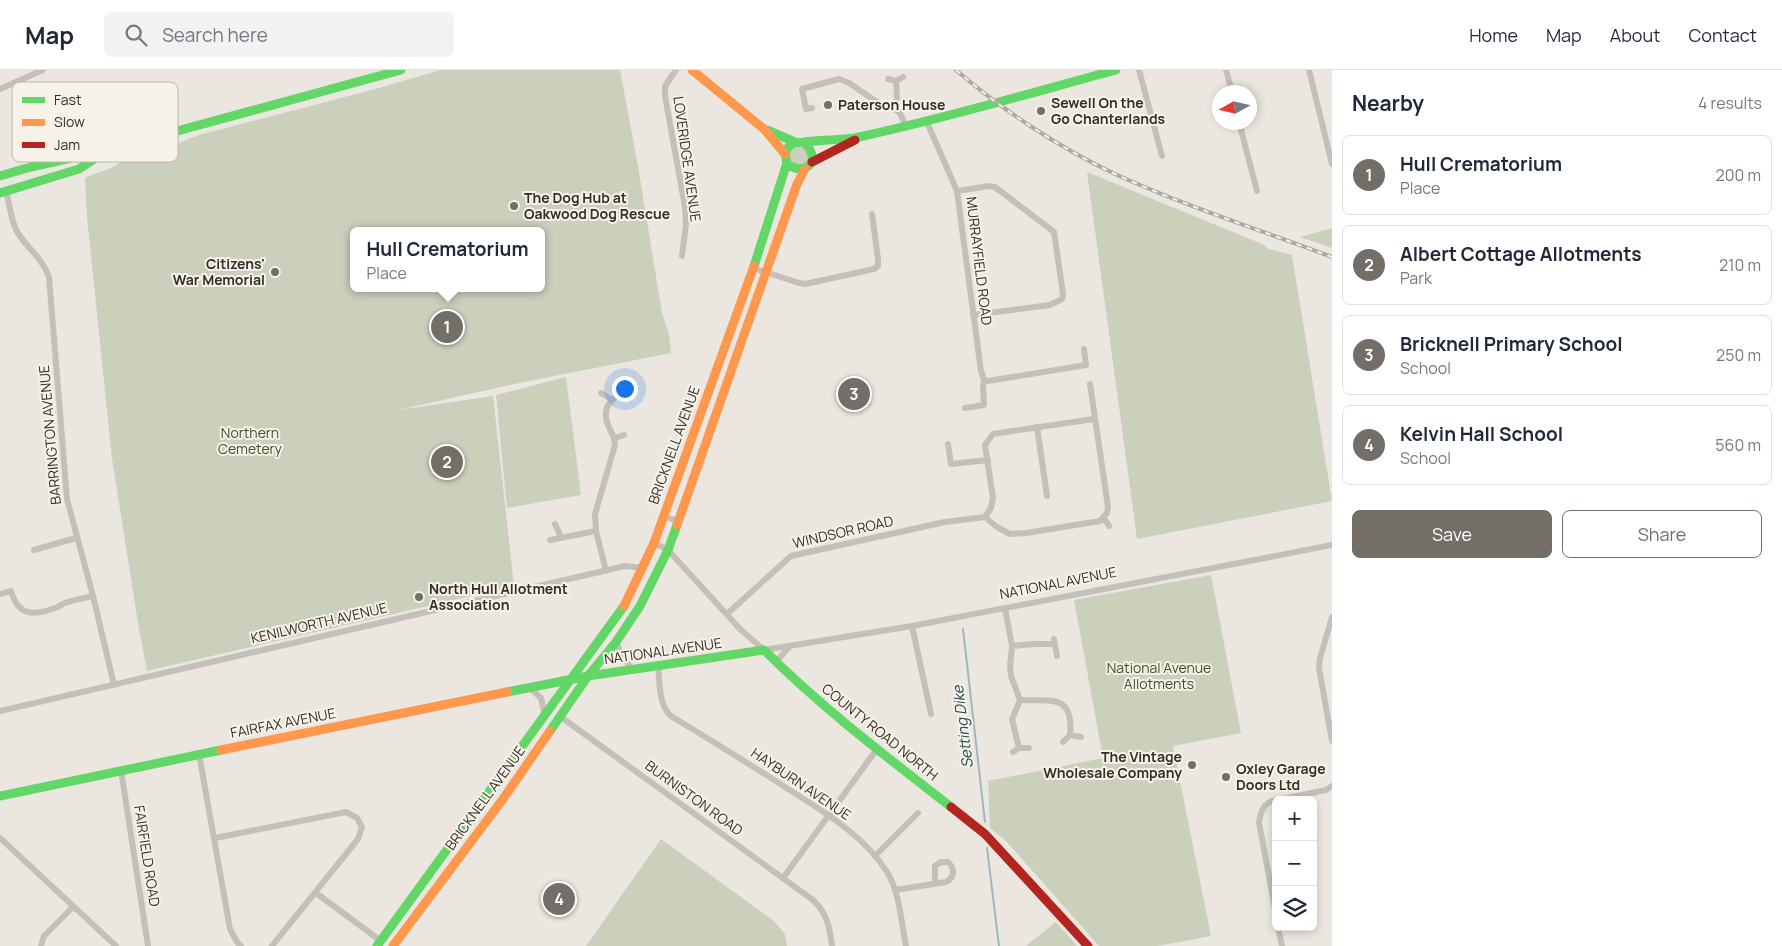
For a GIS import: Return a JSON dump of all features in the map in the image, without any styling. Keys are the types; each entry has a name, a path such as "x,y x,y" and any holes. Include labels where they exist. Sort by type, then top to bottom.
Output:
{"street":[{"path":"14,82 43,70"},
{"path":"178,131 401,70"},
{"name":"LOVERIDGE AVENUE","path":"676,70 665,86 665,96 685,207 686,224 682,256"},
{"path":"692,70 764,129 792,168 799,170 809,166 862,137"},
{"path":"764,129 795,142 805,143 862,137 1116,70"},
{"path":"1139,70 1162,156"},
{"path":"1226,70 1230,85"},
{"path":"1309,70 1332,164"},
{"path":"888,79 896,81 903,77"},
{"path":"812,108 806,109 802,89 840,79 880,104 894,108 901,115 906,126"},
{"path":"894,108 898,98 896,81"},
{"path":"0,88 12,83"},
{"name":"MURRAYFIELD ROAD","path":"926,120 957,191 981,376 984,380 984,405 965,408"},
{"path":"1241,130 1257,191"},
{"path":"786,158 788,146 795,142"},
{"path":"805,143 810,147 814,156 809,166"},
{"name":"BRICKNELL AVENUE","path":"379,943 628,600 654,543 706,402 753,268 786,158"},
{"path":"0,176 53,162"},
{"path":"3,192 79,169 90,162"},
{"name":"BRICKNELL AVENUE","path":"393,946 503,799 588,676 616,642 640,606 668,550 797,184 809,166"},
{"path":"957,191 983,187 995,188 1054,232 1063,294 1062,299 1050,305 973,315"},
{"name":"BARRINGTON AVENUE","path":"3,192 20,237 45,264 49,277 65,486 76,538 93,596 114,684"},
{"path":"753,268 799,284 874,270 878,266 878,260 872,214"},
{"path":"984,380 988,381 1086,365 1084,349"},
{"path":"1090,384 1108,507 1104,518 1100,521 1010,534 997,527 985,517 991,508 993,498 985,444 993,434 1094,418"},
{"path":"606,571 596,531 595,514 612,461 615,445 615,438 606,422 606,411 611,399 634,387"},
{"path":"600,393 611,399"},
{"path":"706,402 719,407"},
{"path":"1037,427 1046,496"},
{"path":"615,438 624,435"},
{"path":"948,444 951,464 988,460"},
{"path":"663,516 678,521"},
{"name":"WINDSOR ROAD","path":"727,614 791,556 945,522 985,517"},
{"path":"1104,518 1109,526"},
{"path":"555,524 560,537"},
{"path":"550,540 596,531"},
{"path":"34,550 76,538"},
{"name":"COUNTY ROAD NORTH","path":"654,543 668,550 740,629 794,680 877,750 985,834 1088,946"},
{"name":"NATIONAL AVENUE","path":"571,680 658,665 789,647 912,626 1332,545"},
{"name":"KENILWORTH AVENUE","path":"0,710 625,566 644,568"},
{"path":"0,594 11,591 16,604 22,610 33,614 56,608 63,603 93,596"},
{"path":"628,600 640,606"},
{"path":"1005,608 1012,646 1011,676 1020,700 1012,719 1019,748"},
{"path":"1332,617 1320,658 1319,668 1332,741"},
{"path":"912,626 931,714"},
{"path":"616,642 622,656 632,669"},
{"path":"1012,646 1054,642 1057,656"},
{"path":"776,662 789,647"},
{"name":"HAYBURN AVENUE","path":"658,665 663,704 666,712 749,764 852,833 875,856 887,873 895,890 906,946"},
{"name":"FAIRFAX AVENUE","path":"0,796 199,754 571,680"},
{"path":"530,688 541,698 545,716"},
{"path":"1020,700 1050,699 1064,705 1070,716 1070,735 1063,742"},
{"name":"BURNISTON ROAD","path":"561,717 813,900 824,913 830,928 832,946"},
{"path":"1070,735 1081,737"},
{"path":"1013,752 1019,748 1029,748"},
{"path":"783,878 877,750"},
{"path":"199,754 230,928 241,946"},
{"name":"FAIRFIELD ROAD","path":"121,770 148,946"},
{"path":"1297,796 1326,790 1332,786"},
{"path":"1272,801 1260,813 1259,823 1272,893"},
{"path":"215,838 349,812 357,818 362,827 358,839 272,946"},
{"path":"875,856 918,813"},
{"path":"0,838 116,946"},
{"path":"895,890 935,883"},
{"path":"418,889 429,896"},
{"path":"316,893 379,943"},
{"path":"41,946 44,936 74,907"},
{"path":"1279,931 1282,946"}],"green space":[{"name":"Northern Cemetery","path":"441,70 620,70 662,313 669,334 671,353 524,382 398,410 493,396 514,586 147,671 112,459 87,217 85,178 121,162 178,162 178,143 199,135"},
{"path":"799,146 806,149 809,156 806,163 799,166 792,163 789,156 792,149"},
{"path":"1087,172 1262,244 1269,249 1292,255 1332,501 1137,539"},
{"path":"1332,228 1332,248 1300,237"},
{"path":"566,377 581,495 507,508 496,395"},
{"name":"National Avenue Allotments","path":"1211,575 1241,733 1173,746 1211,936 1158,946 1099,946 1006,841 990,828 988,781 1103,758 1074,600"},
{"path":"661,839 774,921 785,934 787,946 586,946"},
{"path":"1056,922 1077,946 1026,946"}],"waterway":[{"name":"Setting Dike","path":"963,629 985,822"},
{"name":"Setting Dike","path":"987,848 999,946"}],"railway":[{"path":"956,70 1012,114 1094,164 1168,197 1332,257"}],"traffic: fast":[{"path":"178,131 401,70"},
{"path":"805,143 812,157 812,162 809,166 799,169 787,164 786,153 792,144 853,138 892,130 1116,70"},
{"path":"767,130 795,142"},
{"path":"0,176 53,162"},
{"path":"0,193 79,169 90,162"},
{"path":"754,266 787,163"},
{"path":"550,731 588,676 616,642 640,606 668,550 677,525"},
{"path":"377,946 624,606"},
{"path":"507,692 588,676 764,650 832,712 951,807"},
{"path":"0,796 221,750"}],"traffic: slow":[{"path":"692,70 764,129 785,154"},
{"path":"677,525 797,184 805,169"},
{"path":"624,606 654,543 754,266"},
{"path":"221,750 507,692"},
{"path":"393,946 503,799 550,731"}],"traffic: jam":[{"path":"812,162 855,140"},
{"path":"951,807 985,834 1088,946"}],"place":[{"name":"Paterson House","path":"828,105"},
{"name":"Sewell On the Go Chanterlands","path":"1041,111"},
{"name":"The Dog Hub at Oakwood Dog Rescue","path":"514,206"},
{"name":"Citizens' War Memorial","path":"275,272"},
{"name":"Hull Crematorium","path":"447,327"},
{"name":"Bricknell Primary School","path":"854,394"},
{"name":"Albert Cottage Allotments","path":"447,462"},
{"name":"North Hull Allotment Association","path":"419,597"},
{"name":"The Vintage Wholesale Company","path":"1192,765"},
{"name":"Oxley Garage Doors Ltd","path":"1226,777"},
{"name":"Kelvin Hall School","path":"559,899"}]}
